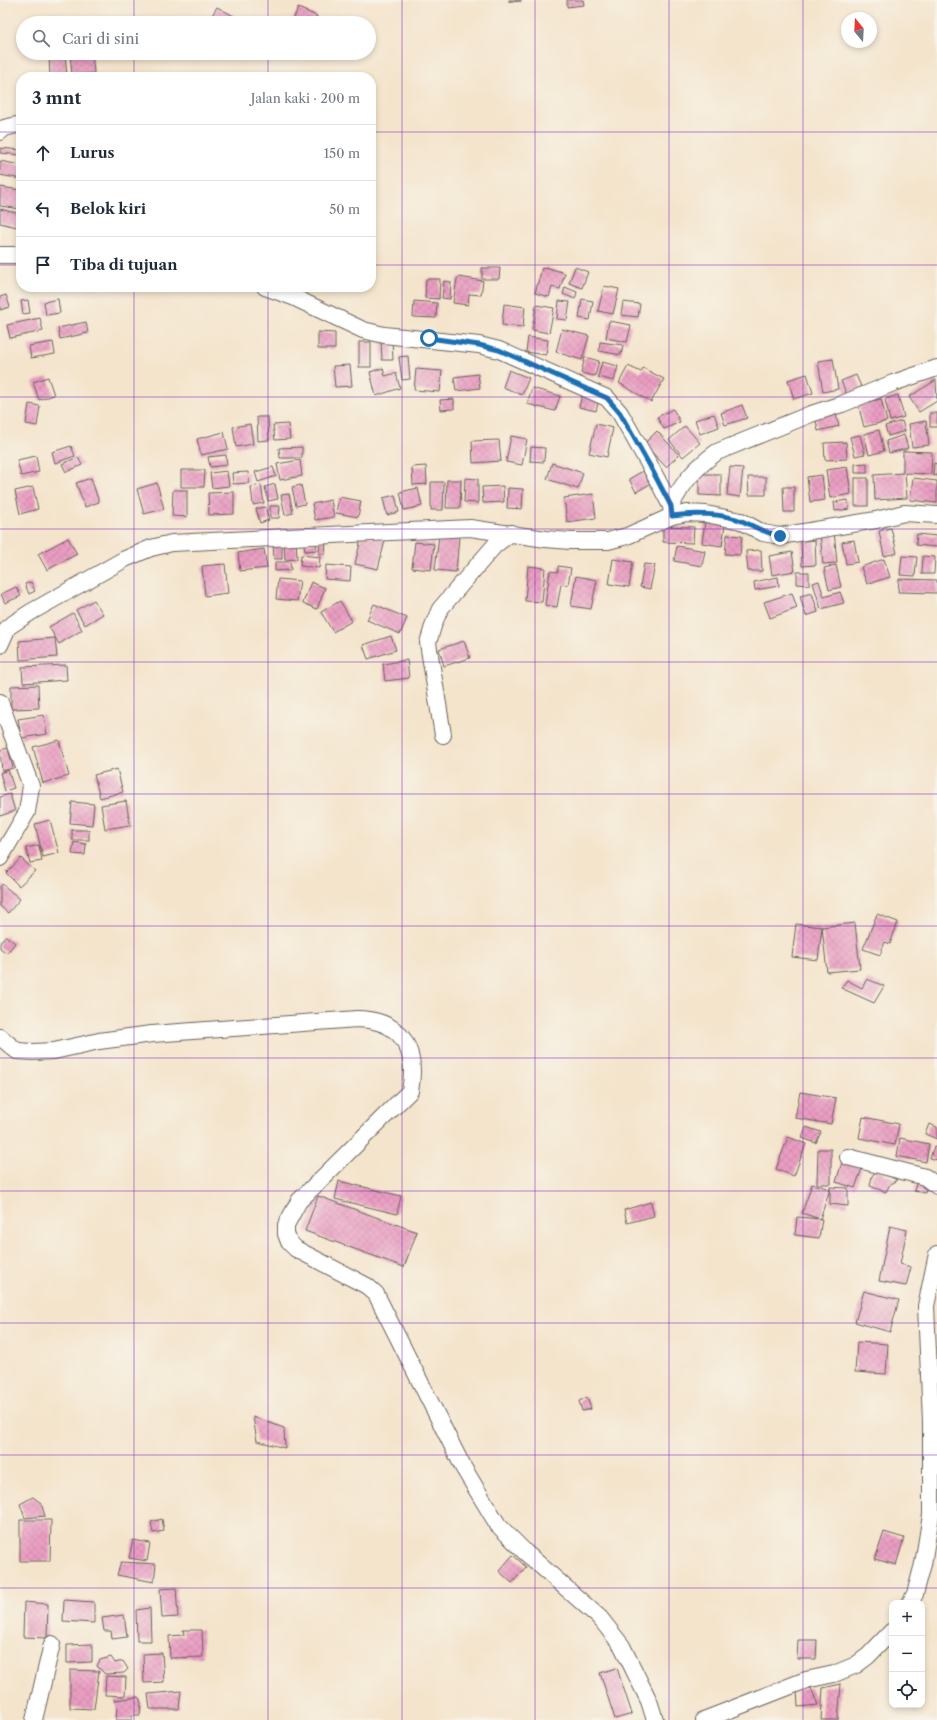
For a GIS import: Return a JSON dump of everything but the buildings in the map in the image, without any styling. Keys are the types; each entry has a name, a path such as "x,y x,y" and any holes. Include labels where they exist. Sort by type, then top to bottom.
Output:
{"street":[{"path":"0,132 16,126"},
{"path":"0,255 16,255"},
{"path":"279,292 293,297 363,330 384,335 479,345 499,350 607,398 620,413 671,511"},
{"path":"671,511 681,485 705,461 717,452 811,414 842,404 893,383 937,368"},
{"path":"0,645 4,622 31,612 125,558 151,548 172,543 470,528 570,541 608,541 627,536 671,511 706,514 741,521 763,533 780,536 876,520 904,513 937,515"},
{"path":"443,735 428,643 434,623 440,609 495,545 511,533"},
{"path":"0,702 7,744 31,786 27,812 20,827 0,858"},
{"path":"0,1037 17,1051 33,1052 54,1051 99,1041 152,1034 357,1018 373,1019 396,1030 405,1040 409,1057 412,1081 410,1091 299,1201 286,1225 286,1234 289,1242 296,1249 368,1286 376,1294 462,1467 498,1526 525,1552 600,1618 622,1646 649,1701 655,1720"},
{"path":"848,1157 925,1178 937,1186"},
{"path":"912,1600 915,1594 923,1564 930,1515 931,1421 926,1306 937,1254"},
{"path":"704,1720 806,1680 834,1674 856,1665 868,1656 889,1634"},
{"path":"34,1720 52,1644"}],"route":[{"path":"429,338 479,345 499,350 538,366 607,398 620,413 650,466 671,506 672,516 706,514 741,521 763,533 780,536"}]}
